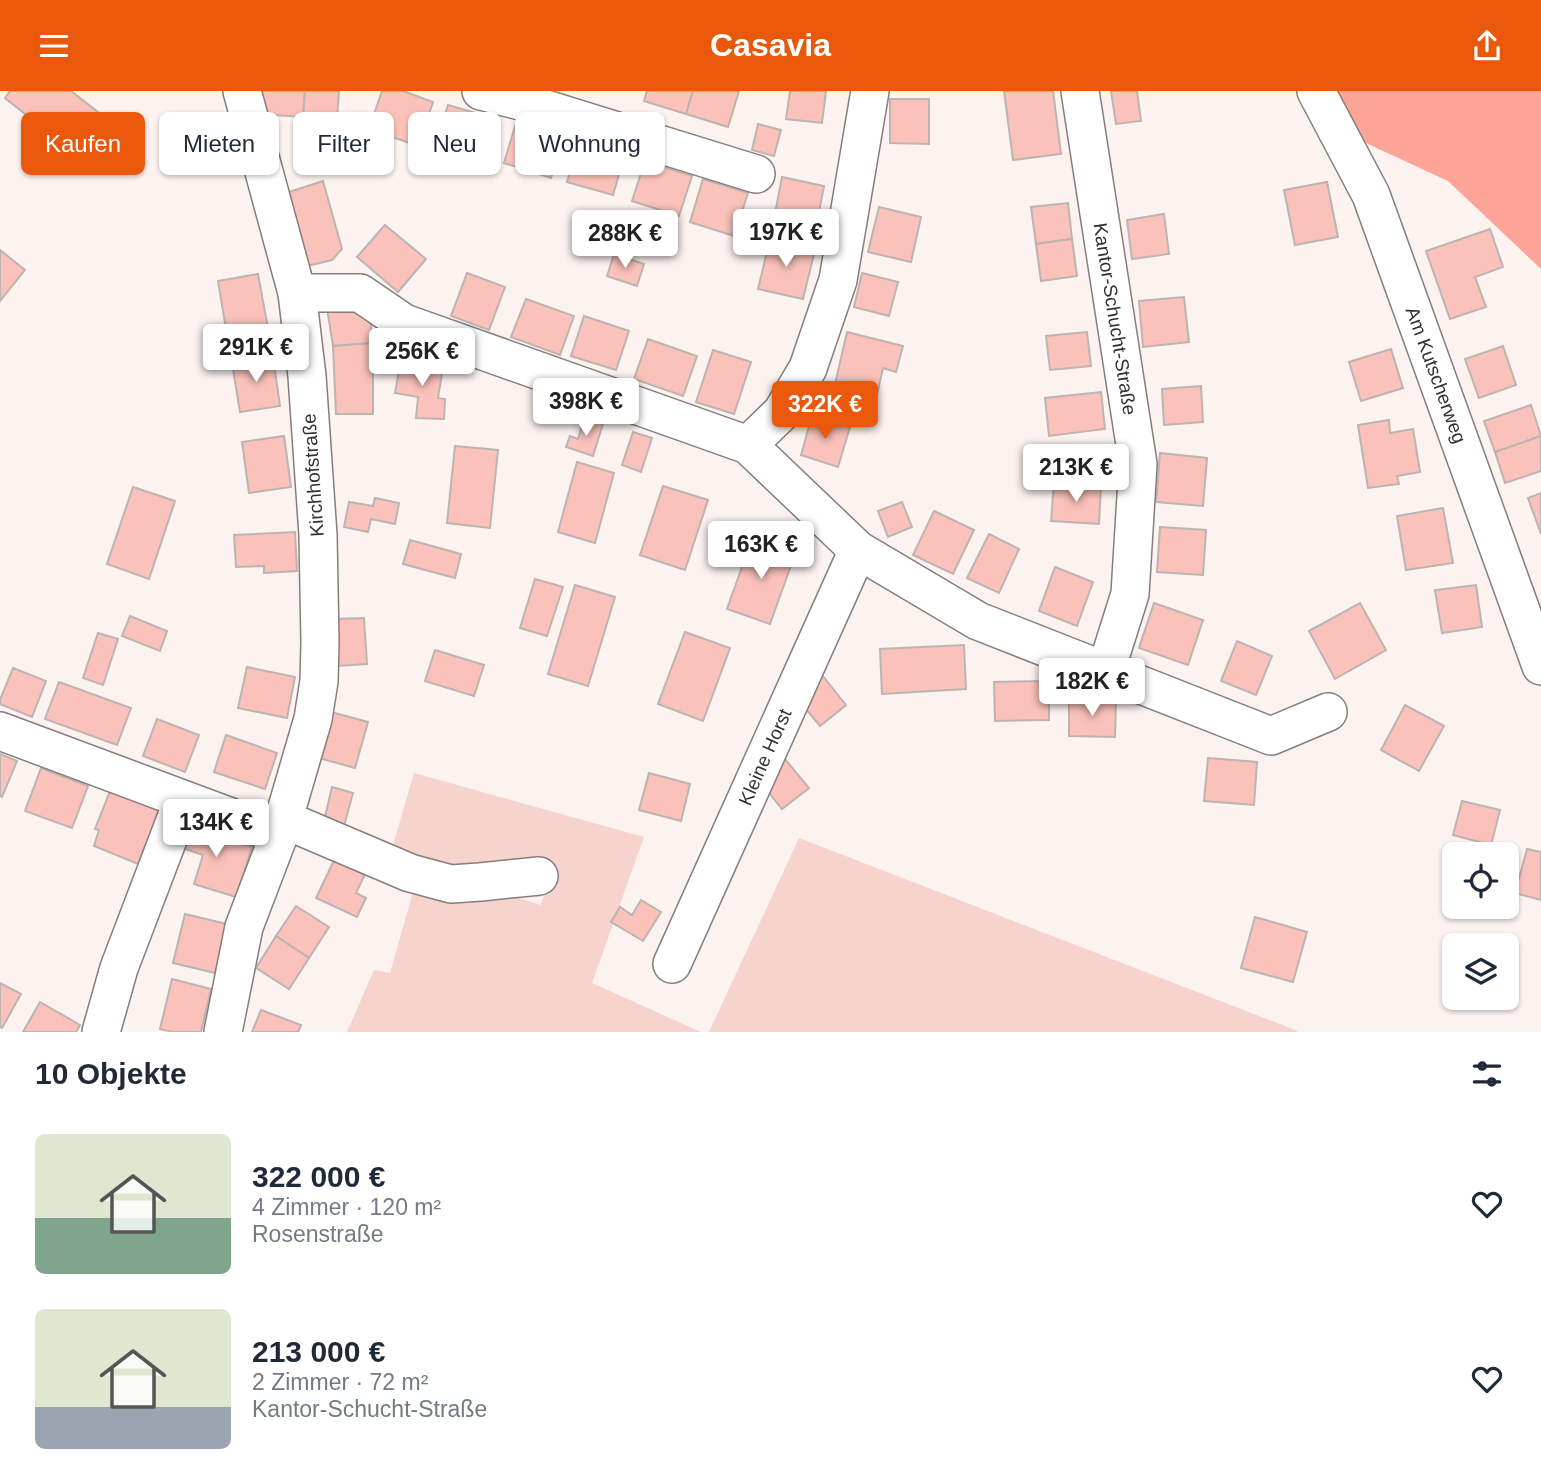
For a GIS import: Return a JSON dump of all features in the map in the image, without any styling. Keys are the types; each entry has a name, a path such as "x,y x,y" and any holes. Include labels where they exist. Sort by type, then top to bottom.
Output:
{"street":[{"name":"Kirchhofstraße","path":"223,1032 244,927 281,827 313,719 320,668 318,535 307,376 297,293 242,91"},
{"path":"481,91 521,96 756,174"},
{"path":"748,445 782,412 813,355 838,280 870,91"},
{"name":"Kantor-Schucht-Straße","path":"1080,91 1138,464 1130,594 1106,670"},
{"name":"Am Kutscherweg","path":"1316,91 1371,195 1541,666"},
{"path":"297,293 360,293 404,323 748,445 858,550 978,621 1271,736 1328,712"},
{"name":"Kleine Horst","path":"672,964 858,550"},
{"path":"0,731 183,800 281,827 410,873 451,884 539,876"},
{"path":"101,1032 119,968 183,800"}],"shaded area":[{"path":"1330,91 1541,91 1541,269 1448,181 1355,138"},
{"path":"414,773 644,837 592,983 701,1032 347,1032 374,970 390,973 413,892 516,897 540,905 557,871 536,863 449,872 391,852"},
{"path":"799,838 1298,1031 709,1032"}],"building":[{"path":"10,91 71,91 98,112 23,112 5,98"},
{"path":"261,91 305,91 303,112 293,112 293,116 279,115 279,112 259,112"},
{"path":"305,91 339,91 338,112 303,112"},
{"path":"382,91 403,91 433,102 430,112 408,112 408,143 394,138 394,112 375,112"},
{"path":"647,91 693,91 686,114 644,101"},
{"path":"693,91 739,91 728,127 686,114"},
{"path":"790,91 826,91 822,123 786,119"},
{"path":"1004,91 1053,91 1061,154 1013,160"},
{"path":"1111,91 1137,91 1141,121 1116,124"},
{"path":"890,99 929,99 929,144 890,143"},
{"path":"448,105 472,112 446,112"},
{"path":"758,124 781,130 774,156 752,150"},
{"path":"515,126 515,167 504,163"},
{"path":"665,167 692,176 679,216 632,201 640,175 665,175"},
{"path":"569,175 619,175 613,195 567,182"},
{"path":"782,177 824,186 815,233 773,224"},
{"path":"703,179 748,193 734,236 690,222"},
{"path":"323,181 342,249 332,260 307,266 286,193"},
{"path":"1327,182 1338,237 1295,245 1284,190"},
{"path":"1068,203 1072,239 1036,244 1031,207"},
{"path":"879,207 921,217 911,262 868,252"},
{"path":"1164,214 1169,254 1132,259 1127,220"},
{"path":"385,225 426,259 398,292 357,257"},
{"path":"1490,229 1503,267 1475,277 1486,307 1450,319 1426,251"},
{"path":"770,239 815,250 803,299 758,289"},
{"path":"1072,239 1077,276 1041,281 1036,244"},
{"path":"0,250 25,270 0,301"},
{"path":"614,254 644,264 637,286 607,276"},
{"path":"467,273 505,287 489,330 451,316"},
{"path":"862,273 898,282 889,316 854,307"},
{"path":"258,274 269,334 228,341 218,281"},
{"path":"1184,297 1189,342 1143,347 1139,301"},
{"path":"526,299 574,316 560,355 511,337"},
{"path":"368,303 373,343 333,346 327,308"},
{"path":"584,316 629,331 616,370 571,356"},
{"path":"847,332 903,346 896,372 883,368 877,395 835,384"},
{"path":"1087,332 1091,366 1050,370 1046,336"},
{"path":"648,339 697,356 683,396 634,379"},
{"path":"373,343 373,414 336,414 333,346"},
{"path":"1503,346 1516,385 1479,398 1465,359"},
{"path":"1391,349 1403,388 1361,401 1349,362"},
{"path":"713,350 751,362 734,414 696,402"},
{"path":"273,357 280,406 240,412 232,363"},
{"path":"401,359 443,367 438,398 445,399 444,419 416,418 418,397 395,393"},
{"path":"1201,386 1203,422 1164,425 1162,389"},
{"path":"1101,392 1105,429 1049,436 1045,398"},
{"path":"1531,405 1541,436 1495,452 1484,421"},
{"path":"812,416 850,427 838,467 801,455"},
{"path":"584,418 603,424 593,456 566,447 570,436 578,439"},
{"path":"1389,420 1390,433 1413,429 1420,472 1397,476 1399,484 1368,488 1358,425"},
{"path":"633,432 652,438 641,472 622,465"},
{"path":"284,436 291,487 249,493 242,442"},
{"path":"1541,436 1541,471 1505,483 1495,452"},
{"path":"455,446 498,450 490,528 447,523"},
{"path":"1160,453 1207,458 1203,506 1156,502"},
{"path":"577,462 614,473 595,543 558,532"},
{"path":"1054,483 1101,486 1099,524 1051,521"},
{"path":"663,486 708,500 685,570 640,555"},
{"path":"133,487 175,501 149,579 107,564"},
{"path":"1541,493 1541,534 1528,498"},
{"path":"375,498 399,503 395,524 371,519 368,532 344,527 349,502 373,506"},
{"path":"902,502 912,527 888,537 878,511"},
{"path":"1443,508 1453,563 1406,570 1397,516"},
{"path":"934,511 974,530 953,574 913,555"},
{"path":"1160,527 1206,530 1203,575 1157,572"},
{"path":"295,532 297,571 264,573 264,566 236,567 234,535"},
{"path":"989,534 1019,549 999,593 967,578"},
{"path":"752,539 795,554 770,624 727,609"},
{"path":"410,540 461,554 455,578 403,564"},
{"path":"1055,567 1093,582 1077,626 1039,611"},
{"path":"535,579 563,587 547,636 520,628"},
{"path":"575,585 615,597 588,686 548,674"},
{"path":"1476,585 1482,627 1442,633 1435,590"},
{"path":"1154,603 1203,620 1188,665 1139,648"},
{"path":"1360,603 1386,650 1335,679 1309,631"},
{"path":"130,616 167,631 160,651 122,636"},
{"path":"364,618 367,664 337,666 335,619"},
{"path":"685,632 730,648 703,721 658,704"},
{"path":"98,633 118,639 103,685 83,678"},
{"path":"1237,641 1272,656 1256,695 1221,681"},
{"path":"964,645 966,689 882,694 880,649"},
{"path":"435,650 484,665 474,696 425,681"},
{"path":"247,667 295,677 287,718 238,708"},
{"path":"13,668 46,681 32,717 0,704"},
{"path":"822,675 846,705 820,726 795,696"},
{"path":"1049,681 1049,720 995,721 994,682"},
{"path":"59,682 131,708 117,745 45,719"},
{"path":"1069,699 1116,699 1115,737 1069,736"},
{"path":"1405,705 1444,726 1419,771 1381,750"},
{"path":"331,712 368,722 355,768 319,758"},
{"path":"157,719 199,735 185,772 143,756"},
{"path":"226,735 277,753 265,789 214,772"},
{"path":"0,754 17,761 2,797 0,796"},
{"path":"784,758 809,788 782,809 758,779"},
{"path":"1208,758 1257,762 1254,805 1204,801"},
{"path":"41,768 88,786 72,828 25,811"},
{"path":"649,773 690,784 681,821 639,810"},
{"path":"332,787 353,793 344,826 324,821"},
{"path":"110,791 163,812 148,850 144,848 138,864 94,846 99,830 95,829"},
{"path":"1462,801 1500,810 1492,842 1480,842 1453,835"},
{"path":"180,824 252,847 236,897 194,884 203,855 174,845"},
{"path":"1527,849 1541,852 1541,900 1519,894 1519,878"},
{"path":"337,854 368,868 356,893 366,898 357,917 316,898"},
{"path":"641,900 661,912 643,941 611,922 620,907 632,915"},
{"path":"296,906 329,927 309,958 276,936"},
{"path":"185,914 227,924 215,973 173,963"},
{"path":"1255,917 1307,932 1293,982 1241,968"},
{"path":"276,936 309,958 289,989 256,968"},
{"path":"172,979 211,989 201,1032 160,1029"},
{"path":"0,983 21,994 2,1028 0,1027"},
{"path":"40,1002 80,1025 76,1032 23,1032"},
{"path":"261,1010 301,1025 298,1032 252,1032"}]}
